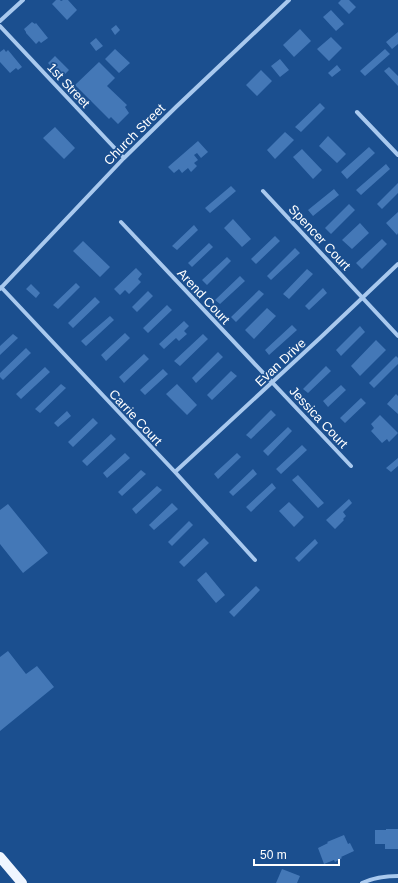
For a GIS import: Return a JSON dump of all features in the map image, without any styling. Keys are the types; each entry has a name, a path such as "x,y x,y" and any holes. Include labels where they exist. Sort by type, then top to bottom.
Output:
{"main road":[{"path":"0,857 22,883"}],"street":[{"path":"0,21 23,0"},
{"name":"Church Street","path":"1,288 124,158 289,0"},
{"name":"1st Street","path":"0,26 124,158"},
{"path":"358,112 398,155"},
{"name":"Spencer Court","path":"263,191 398,336"},
{"name":"Arend Court","path":"121,222 272,382"},
{"name":"Evan Drive","path":"174,472 398,264"},
{"name":"Carrie Court","path":"1,288 255,560"},
{"name":"Jessica Court","path":"272,382 351,466"},
{"path":"362,883 385,876 398,876"}],"building":[{"path":"56,0 68,0 77,10 67,20 52,4"},
{"path":"341,0 349,0 356,7 349,14 338,3"},
{"path":"331,10 344,24 336,31 323,17"},
{"path":"32,22 35,24 36,23 48,38 41,43 39,41 36,44 24,29"},
{"path":"116,25 120,30 115,35 111,29"},
{"path":"300,29 311,41 294,57 283,45"},
{"path":"398,32 398,44 392,49 386,42"},
{"path":"331,37 342,48 329,61 317,49"},
{"path":"96,38 103,46 96,51 90,43"},
{"path":"4,49 6,52 8,50 22,67 18,70 16,68 10,73 0,62 0,52"},
{"path":"115,49 130,63 119,73 105,59"},
{"path":"385,49 390,54 365,76 360,71"},
{"path":"55,56 69,70 62,77 48,63"},
{"path":"280,59 289,70 280,77 271,66"},
{"path":"99,62 115,78 107,86 127,105 125,107 129,113 118,124 111,117 109,119 75,85"},
{"path":"337,65 341,70 332,77 328,73"},
{"path":"389,67 398,76 398,86 384,71"},
{"path":"261,70 272,81 257,96 246,85"},
{"path":"320,103 325,108 301,132 295,127"},
{"path":"55,127 75,148 64,159 43,138"},
{"path":"285,132 294,140 275,159 267,150"},
{"path":"328,136 346,154 337,163 319,146"},
{"path":"198,141 208,152 201,158 197,153 194,155 198,160 194,163 197,166 191,172 188,168 182,173 179,169 174,173 168,167"},
{"path":"369,147 375,153 347,179 341,172"},
{"path":"302,149 322,170 313,179 293,157"},
{"path":"386,164 390,169 361,195 356,190"},
{"path":"398,183 398,193 382,209 377,204"},
{"path":"231,186 236,191 210,213 205,208"},
{"path":"334,189 339,195 313,216 308,210"},
{"path":"349,204 355,210 331,234 325,228"},
{"path":"398,212 398,233 397,235 386,223"},
{"path":"233,219 251,239 242,247 224,228"},
{"path":"360,223 369,233 352,249 342,240"},
{"path":"194,225 198,230 177,250 172,246"},
{"path":"275,236 280,241 256,264 251,259"},
{"path":"382,239 387,244 362,269 356,263"},
{"path":"83,241 110,267 100,277 73,251"},
{"path":"209,243 213,247 192,267 188,263"},
{"path":"295,248 300,253 271,280 267,276"},
{"path":"227,257 231,261 207,285 202,280"},
{"path":"136,268 142,274 138,279 141,282 129,294 125,290 120,295 114,289"},
{"path":"307,269 313,274 289,299 283,294"},
{"path":"240,276 245,281 220,304 215,300"},
{"path":"76,283 80,287 58,309 53,305"},
{"path":"31,284 40,293 36,298 26,289"},
{"path":"323,288 327,293 309,310 305,306"},
{"path":"259,290 264,294 236,322 231,317"},
{"path":"148,291 153,296 137,312 132,307"},
{"path":"95,297 100,302 73,328 68,323"},
{"path":"167,305 172,310 148,333 143,328"},
{"path":"267,308 276,316 254,339 245,330"},
{"path":"110,316 114,320 86,346 81,341"},
{"path":"184,321 189,326 184,331 187,334 179,341 176,338 164,349 159,344"},
{"path":"292,325 297,330 269,355 265,350"},
{"path":"360,326 365,332 341,356 336,350"},
{"path":"125,333 130,338 106,361 101,355"},
{"path":"13,334 18,338 0,355 0,346"},
{"path":"203,334 208,339 180,366 174,361"},
{"path":"376,340 386,350 360,376 351,366"},
{"path":"26,348 31,353 3,380 0,377 0,373"},
{"path":"218,352 223,357 196,383 192,378"},
{"path":"144,354 149,359 124,383 119,377"},
{"path":"396,356 398,358 398,364 374,388 369,383"},
{"path":"326,366 331,371 308,393 303,389"},
{"path":"45,367 50,372 21,399 16,394"},
{"path":"163,369 168,374 145,395 140,390"},
{"path":"231,371 237,376 212,400 207,395"},
{"path":"61,384 66,388 40,413 35,409"},
{"path":"177,384 197,405 187,415 166,394"},
{"path":"341,385 346,390 328,407 323,401"},
{"path":"396,394 398,396 398,414 387,404"},
{"path":"361,398 366,403 345,423 340,418"},
{"path":"271,410 276,415 251,439 246,435"},
{"path":"67,411 71,416 58,427 54,423"},
{"path":"380,415 398,433 389,442 387,439 382,443 371,431 374,428 371,424"},
{"path":"93,418 98,423 73,447 68,442"},
{"path":"288,427 292,431 268,456 263,451"},
{"path":"111,434 116,439 87,466 82,461"},
{"path":"302,445 307,450 281,474 276,469"},
{"path":"125,453 130,458 107,478 103,473"},
{"path":"237,453 241,457 218,479 214,474"},
{"path":"398,458 398,466 391,472 386,468"},
{"path":"253,469 257,474 233,496 229,492"},
{"path":"141,470 146,474 122,496 118,492"},
{"path":"298,475 324,503 318,508 292,480"},
{"path":"272,483 276,488 251,512 246,507"},
{"path":"157,486 162,490 136,514 132,509"},
{"path":"349,499 352,503 343,512 346,516 335,529 326,520"},
{"path":"289,502 304,517 294,527 279,511"},
{"path":"172,503 178,509 154,530 149,525"},
{"path":"8,504 48,553 23,573 0,544 0,510"},
{"path":"189,521 193,525 172,546 168,542"},
{"path":"204,538 209,543 184,567 179,562"},
{"path":"315,539 318,543 299,562 295,558"},
{"path":"206,572 225,595 216,603 197,580"},
{"path":"256,586 260,590 234,617 229,612"},
{"path":"8,651 26,674 37,666 54,687 0,731 0,657"},
{"path":"398,829 398,849 385,849 385,844 375,844 375,830"},
{"path":"344,835 348,844 350,843 354,851 341,857 342,858 335,862 334,860 324,864 318,848 328,843 327,842"},
{"path":"282,869 300,876 297,883 276,883"}]}
